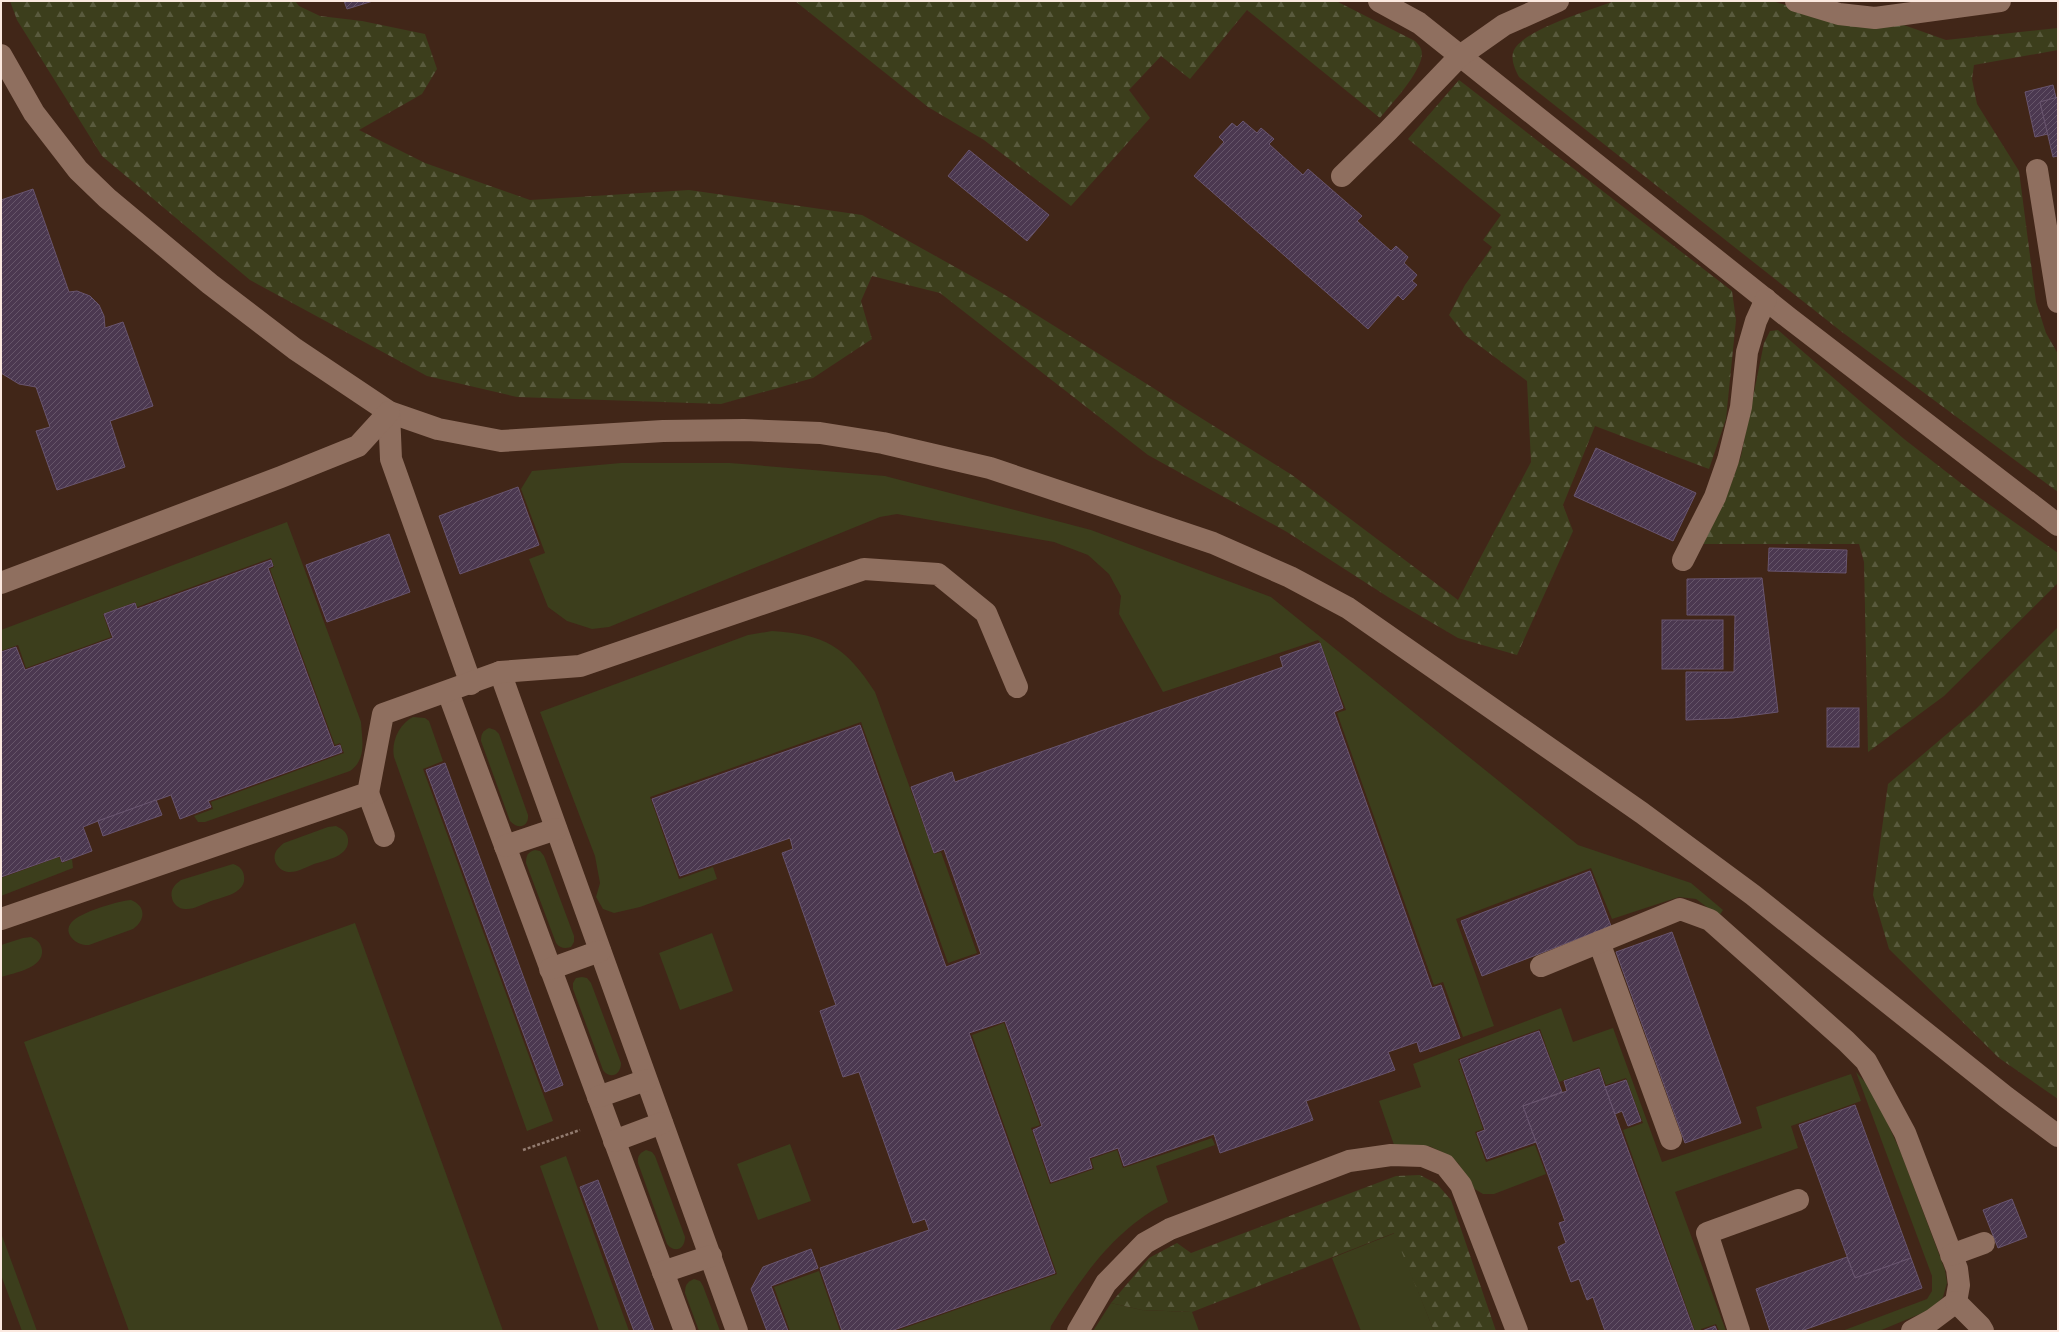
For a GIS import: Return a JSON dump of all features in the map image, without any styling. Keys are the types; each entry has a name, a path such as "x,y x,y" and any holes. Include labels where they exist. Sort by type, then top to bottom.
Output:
{"street":[{"path":"1379,1 1419,23 1766,299 2058,525"},
{"path":"1342,176 1388,131 1460,56 1504,25 1558,1"},
{"path":"1796,1 1839,14 1875,18 2000,1"},
{"path":"1,55 34,113 78,170 107,198 210,284 295,349 389,412 438,430 501,441 663,431 744,430 820,433 883,443 990,468 1213,543 1290,577 1348,608 1642,813 1753,895 2006,1098 2058,1136"},
{"path":"2037,170 2058,302"},
{"path":"1683,560 1715,497 1728,460 1741,407 1747,352 1766,299"},
{"path":"1,583 281,477 358,446 389,412"},
{"path":"389,412 391,459 472,684"},
{"path":"358,446 391,459"},
{"path":"384,836 368,793 383,714 472,684 500,672 580,666 864,569 938,574 986,613 1017,687"},
{"path":"500,672 646,1080 738,1331"},
{"path":"448,692 685,1331"},
{"path":"1,919 368,793"},
{"path":"505,846 556,829"},
{"path":"1541,966 1680,909 1710,920 1840,1035 1866,1061 1905,1132 1957,1270 1959,1285 1956,1302 1932,1320 1912,1331"},
{"path":"1599,942 1670,1139"},
{"path":"550,969 600,951"},
{"path":"598,1097 646,1080"},
{"path":"614,1141 662,1123"},
{"path":"1078,1331 1106,1283 1145,1243 1170,1229 1349,1161 1391,1155 1423,1156 1445,1165 1461,1185 1517,1331"},
{"path":"1739,1331 1707,1233 1798,1200"},
{"path":"1951,1255 1984,1243"},
{"path":"663,1272 711,1256"},
{"path":"1956,1302 1980,1326 1983,1331"}],"path":[{"path":"523,1150 554,1139"}],"green space":[{"path":"10,1 295,1 299,6 320,16 362,21 425,34 437,69 422,94 359,130 425,163 530,200 689,190 862,215 1000,292 1292,475 1458,600 1531,462 1527,381 1465,335 1449,315 1465,285 1492,247 1483,240 1501,215 1408,139 1459,80 1732,291 1736,320 1726,419 1709,469 1595,426 1563,505 1573,531 1517,655 1458,638 1388,597 1287,532 1148,455 940,293 872,276 861,301 872,339 813,378 721,404 517,397 427,376 250,280 102,156 17,20"},
{"path":"795,1 1336,1 1415,41 1421,48 1422,56 1414,75 1380,118 1247,10 1190,79 1161,56 1129,90 1150,118 1071,206 984,140 928,107"},
{"path":"1615,1 1772,1 1837,20 1901,24 1946,40 2058,28 2058,50 1974,65 1972,79 1977,104 2019,171 2036,302 2046,333 2058,354 2058,492 1842,332 1519,77 1513,60 1513,53 1520,42 1530,35 1560,21"},
{"path":"1778,330 1904,439 1980,498 2058,553 2058,583 1944,696 1868,752 1864,562 1859,544 1703,544 1726,498 1741,456 1764,343 1770,331"},
{"path":"621,463 730,463 885,476 1091,530 1271,597 1578,845 1691,883 1723,910 1719,916 1696,899 1679,897 1612,919 1591,868 1456,919 1494,1026 1463,1037 1443,982 1434,985 1337,713 1346,710 1318,640 1163,692 1119,614 1121,596 1109,574 1088,555 1054,542 897,514 880,517 609,627 592,629 567,621 548,607 529,559 545,553 521,489 532,471"},
{"path":"287,522 361,722 361,755 359,761 350,771 205,822 198,822 194,816 213,809 211,802 344,753 340,743 335,745 270,569 274,567 271,558 137,607 135,602 103,614 111,637 26,668 18,645 1,651 1,630"},
{"path":"2058,627 2058,1099 1999,1058 1889,949 1873,895 1888,784 1974,711"},
{"path":"772,631 806,635 832,646 844,654 854,664 875,692 934,854 941,852 977,953 948,963 861,722 650,797 679,879 713,867 717,879 640,907 614,913 603,909 596,897 600,883 595,856 540,712 748,635"},
{"path":"413,717 425,718 429,721 443,761 423,769 553,1121 527,1131 394,757 393,751 397,734 404,724"},
{"path":"489,728 495,730 499,734 528,815 525,825 516,826 510,821 481,741 481,736 485,730"},
{"path":"336,826 347,834 348,845 342,853 331,859 295,872 286,871 277,865 275,861 275,853 284,843 328,827"},
{"path":"535,850 540,851 544,856 574,936 574,942 571,947 562,948 556,943 526,863 528,854"},
{"path":"59,857 62,863 72,859 73,868 1,896 1,878"},
{"path":"233,864 243,871 244,876 242,887 238,890 228,896 191,909 181,908 174,902 172,890 181,880"},
{"path":"131,900 142,909 142,917 140,922 133,929 89,945 79,943 71,937 68,929 74,920 86,913 102,907"},
{"path":"355,923 503,1331 129,1331 24,1042"},
{"path":"712,933 733,991 680,1010 659,953"},
{"path":"31,937 41,945 41,956 38,961 27,969 1,977 1,945"},
{"path":"576,978 587,978 591,983 621,1063 619,1071 615,1075 609,1075 603,1070 573,989 573,983"},
{"path":"1561,1008 1573,1042 1613,1028 1662,1162 1762,1128 1756,1107 1851,1074 1861,1101 1791,1126 1798,1148 1675,1192 1726,1331 1719,1331 1716,1324 1701,1329 1701,1331 1695,1331 1623,1130 1643,1123 1626,1078 1606,1085 1599,1067 1559,1082 1540,1029 1458,1059 1483,1129 1475,1132 1486,1162 1535,1145 1546,1174 1494,1194 1483,1194 1473,1188 1458,1163 1444,1153 1429,1146 1394,1145 1379,1101 1421,1087 1413,1064"},
{"path":"1004,1023 1040,1125 1031,1128 1050,1184 1094,1169 1091,1159 1117,1150 1123,1168 1212,1138 1215,1145 1156,1166 1168,1202 1149,1213 1132,1226 1101,1256 1074,1290 1051,1326 1050,1331 896,1331 1057,1274 972,1035"},
{"path":"1856,1072 1873,1091 1901,1153 1945,1270 1947,1283 1943,1297 1932,1309 1879,1331 1842,1331 1927,1299 1932,1291 1932,1276"},
{"path":"790,1144 811,1201 758,1220 737,1164"},
{"path":"646,1150 652,1152 655,1156 685,1237 683,1245 679,1249 673,1249 667,1244 638,1163 639,1155"},
{"path":"566,1156 629,1331 599,1331 540,1166"},
{"path":"1420,1175 1437,1184 1451,1200 1496,1331 1434,1331 1394,1233 1192,1312 1142,1310 1111,1303 1149,1258 1177,1243 1191,1253 1396,1176"},
{"path":"1,1233 37,1331 22,1331 1,1275"},
{"path":"1395,1233 1434,1331 1361,1331 1332,1258"},
{"path":"819,1271 840,1331 790,1331 774,1287"},
{"path":"694,1279 700,1281 703,1286 720,1331 699,1331 685,1293 687,1284"},
{"path":"1111,1303 1142,1310 1192,1312 1199,1331 1093,1331"}],"building":[{"path":"344,1 373,1 347,9"},
{"path":"2053,85 2056,98 2040,102 2048,134 2035,137 2025,92"},
{"path":"2058,97 2058,156 2053,157 2040,102"},
{"path":"1243,121 1257,133 1261,128 1274,139 1269,144 1303,175 1308,169 1362,216 1357,221 1391,251 1396,246 1408,257 1404,263 1417,275 1412,281 1417,285 1403,300 1398,295 1368,329 1194,176 1224,142 1219,137 1232,123 1237,127"},
{"path":"969,150 1049,215 1027,241 948,176"},
{"path":"33,189 69,292 77,291 90,296 99,305 104,316 105,328 123,322 153,406 110,421 125,467 57,490 36,431 50,427 36,387 19,384 1,373 1,200"},
{"path":"1596,448 1696,493 1673,541 1574,496"},
{"path":"518,487 539,545 460,574 439,516"},
{"path":"389,534 410,592 327,622 306,565"},
{"path":"1769,548 1847,550 1846,573 1768,571"},
{"path":"271,560 273,566 268,568 334,747 340,745 342,752 208,801 211,807 180,819 171,795 98,821 83,827 92,851 62,862 60,856 1,877 1,652 16,647 25,670 113,638 104,614 135,603 137,609"},
{"path":"1762,578 1778,712 1733,718 1686,720 1686,672 1734,672 1735,615 1687,615 1687,579"},
{"path":"1662,620 1723,620 1723,669 1662,669"},
{"path":"1320,643 1343,708 1334,712 1432,988 1441,985 1460,1038 1420,1052 1417,1042 1388,1052 1395,1070 1306,1101 1313,1120 1220,1153 1214,1134 1124,1166 1118,1148 1089,1158 1092,1168 1051,1182 1033,1130 1042,1126 1005,1021 969,1033 1055,1273 891,1331 842,1331 820,1268 929,1230 925,1219 913,1223 859,1072 843,1077 820,1011 836,1005 782,853 793,849 790,838 680,876 652,799 860,725 946,967 981,954 944,849 934,853 911,787 952,772 955,782 1283,667 1280,657"},
{"path":"1827,708 1859,708 1859,747 1827,747"},
{"path":"445,763 563,1085 545,1092 426,770"},
{"path":"156,800 162,815 103,836 98,821"},
{"path":"1590,871 1611,926 1482,976 1461,921"},
{"path":"1672,932 1741,1123 1685,1143 1616,952"},
{"path":"1539,1031 1562,1092 1523,1106 1536,1142 1487,1159 1477,1133 1485,1130 1460,1060"},
{"path":"1599,1069 1694,1331 1605,1331 1593,1297 1587,1300 1579,1279 1571,1282 1558,1247 1566,1243 1559,1223 1565,1221 1523,1106 1567,1091 1564,1081"},
{"path":"1626,1080 1641,1121 1628,1126 1622,1111 1615,1114 1605,1087"},
{"path":"1855,1105 1911,1258 1855,1278 1799,1125"},
{"path":"598,1180 654,1331 634,1331 580,1187"},
{"path":"2012,1199 2027,1237 1998,1248 1983,1210"},
{"path":"811,1249 818,1268 771,1286 788,1331 767,1331 751,1289 763,1267"},
{"path":"1847,1257 1855,1278 1911,1258 1922,1288 1801,1331 1770,1331 1756,1289"},
{"path":"1715,1326 1717,1331 1702,1331"}]}
